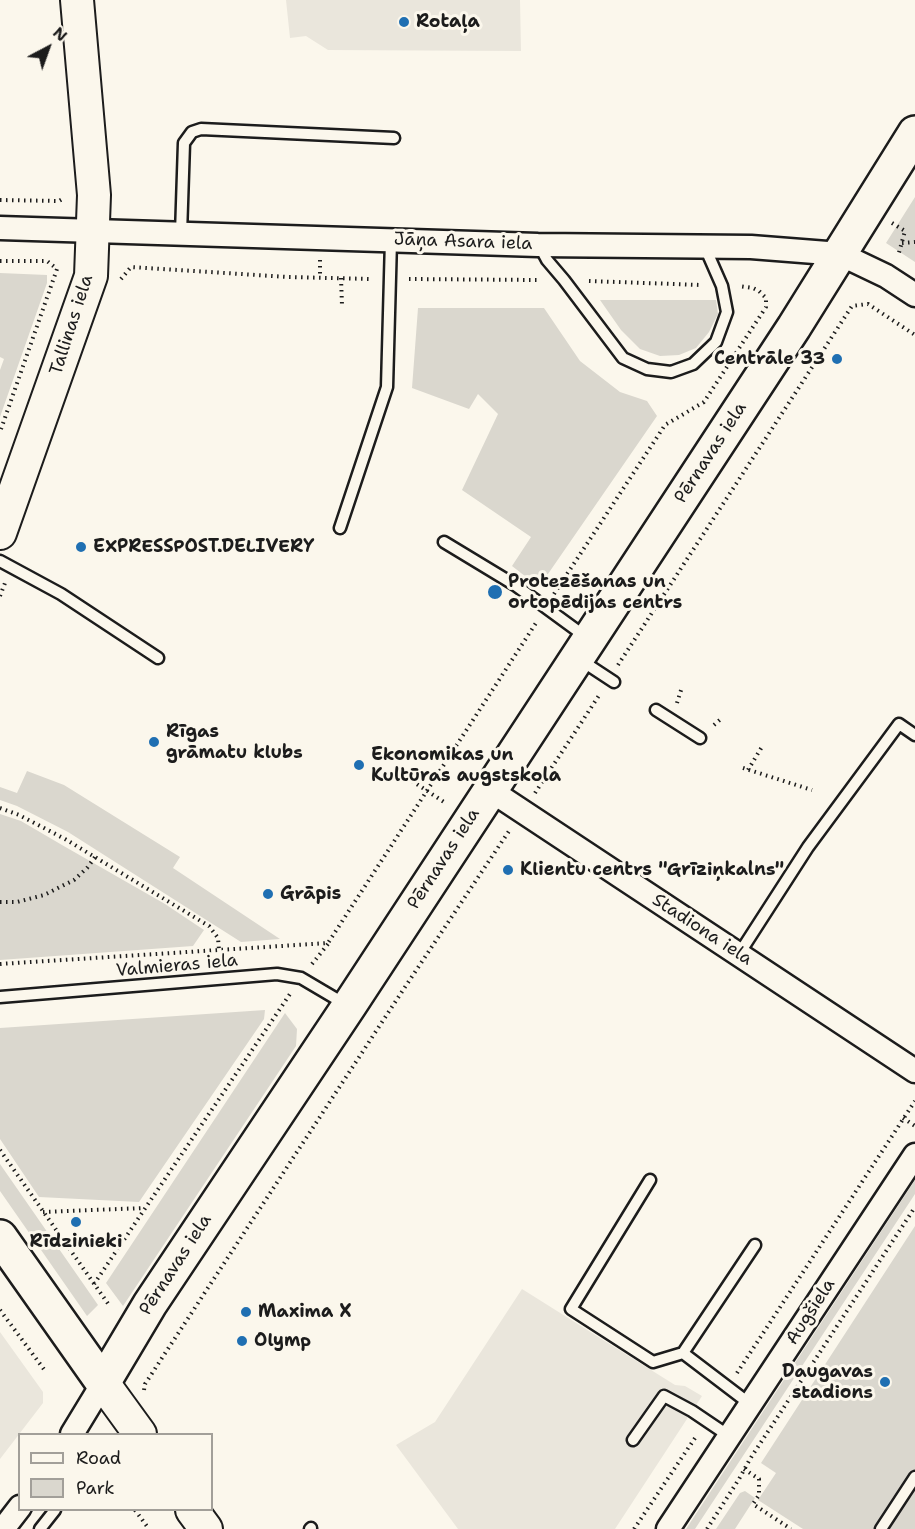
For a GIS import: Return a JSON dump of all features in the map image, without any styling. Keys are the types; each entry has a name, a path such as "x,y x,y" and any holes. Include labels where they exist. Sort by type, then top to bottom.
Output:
{"main road":[{"name":"Pērnavas iela","path":"103,1383 135,1328 794,327 915,134"},
{"path":"0,1237 103,1383"}],"street":[{"name":"Tallinas iela","path":"0,533 13,485 91,276 94,195 77,0"},
{"name":"Jāņa Asara iela","path":"0,228 538,245 704,245 840,254 886,276 915,295"},
{"name":"Stadiona iela","path":"490,790 915,1071"},
{"name":"Augšiela","path":"668,1529 915,1155"},
{"name":"Pērnavas iela","path":"73,1433 103,1383"},
{"path":"103,1383 139,1433"},
{"path":"193,1511 206,1529"}],"lane":[{"path":"181,234 184,143 192,132 201,129 394,138"},
{"path":"340,528 387,387 391,240"},
{"path":"538,245 547,260 623,358 647,369 670,372 693,364 716,342 727,312 722,286 704,245"},
{"path":"444,542 515,585 545,607 611,680"},
{"path":"0,561 61,594 158,658"},
{"path":"656,710 700,738"},
{"path":"739,954 808,847 899,724 915,735"},
{"name":"Valmieras iela","path":"0,997 277,974 301,978 349,1006"},
{"path":"650,1180 571,1309 653,1362 683,1353 755,1245"},
{"path":"683,1353 750,1404"},
{"path":"633,1440 664,1396 729,1436"},
{"path":"881,1529 915,1477"},
{"path":"40,1529 54,1511"}],"path":[{"path":"0,200 59,201 69,195"},
{"path":"885,219 905,231 896,261"},
{"path":"902,243 915,242"},
{"path":"0,261 47,261 57,269 0,432"},
{"path":"93,1284 301,978 328,943 665,425 704,402 766,307 765,298 753,288 722,286 564,280 288,277 131,267 120,280"},
{"path":"341,278 342,305"},
{"path":"144,1392 145,1384 405,987 611,680 852,306 868,304 915,335"},
{"path":"763,745 746,769 812,790"},
{"path":"0,808 19,815 95,857 208,926 218,938 219,950"},
{"path":"0,902 17,902 44,895 74,880 95,857"},
{"path":"0,964 328,943"},
{"path":"728,1386 915,1101"},
{"path":"903,1118 915,1126"},
{"path":"0,1150 109,1305"},
{"path":"706,1529 915,1207"},
{"path":"42,1212 144,1208"},
{"path":"0,1310 46,1372"},
{"path":"634,1529 706,1420"},
{"path":"744,1469 759,1479 760,1496 753,1504 790,1529"},
{"path":"136,1511 149,1529"}],"shaded area":[{"name":"Rotaļa","path":"286,0 520,0 521,51 328,50 306,36 290,38"},
{"path":"522,1289 675,1385 685,1386 702,1396 615,1529 458,1529 396,1445 435,1422"},
{"path":"0,1332 43,1392 43,1403 0,1459"}],"green space":[{"path":"915,197 915,262 886,243"},
{"path":"0,273 47,275 47,283 0,417 0,370 4,359 0,357"},
{"path":"600,300 716,300 718,314 709,332 696,348 679,355 660,356 640,349 621,330"},
{"path":"418,308 544,308 580,361 620,392 647,401 657,416 539,587 512,566 531,537 462,490 498,414 478,394 469,409 412,388"},
{"path":"27,771 64,785 180,857 173,868 280,939 241,942 68,832 17,806 0,800 0,787 17,793"},
{"path":"0,814 21,821 165,904 204,930 193,946 0,960"},
{"path":"265,1010 264,1019 139,1202 39,1197 0,1139 0,1028"},
{"path":"285,1013 297,1029 296,1046 123,1306 106,1283"},
{"path":"0,1164 98,1305 87,1316 0,1191"},
{"path":"915,1180 915,1194 695,1529 686,1529"},
{"name":"Daugavas stadions","path":"915,1226 915,1529 803,1529 758,1500 776,1473 761,1463"},
{"path":"745,1491 755,1498 735,1529 716,1529 740,1493"}],"place":[{"name":"Rotaļa","path":"404,22"},
{"name":"Centrāle 33","path":"837,359"},
{"name":"EXPRESSPOST.DELIVERY","path":"81,547"},
{"name":"Protezēšanas un ortopēdijas centrs","path":"495,592"},
{"name":"Rīgas grāmatu klubs","path":"154,742"},
{"name":"Ekonomikas un Kultūras augstskola","path":"359,765"},
{"name":"Klientu centrs \"Grīziņkalns\"","path":"508,870"},
{"name":"Grāpis","path":"268,894"},
{"name":"Rīdzinieki","path":"76,1222"},
{"name":"Maxima X","path":"246,1312"},
{"name":"Olymp","path":"242,1341"},
{"name":"Daugavas stadions","path":"885,1382"}]}
